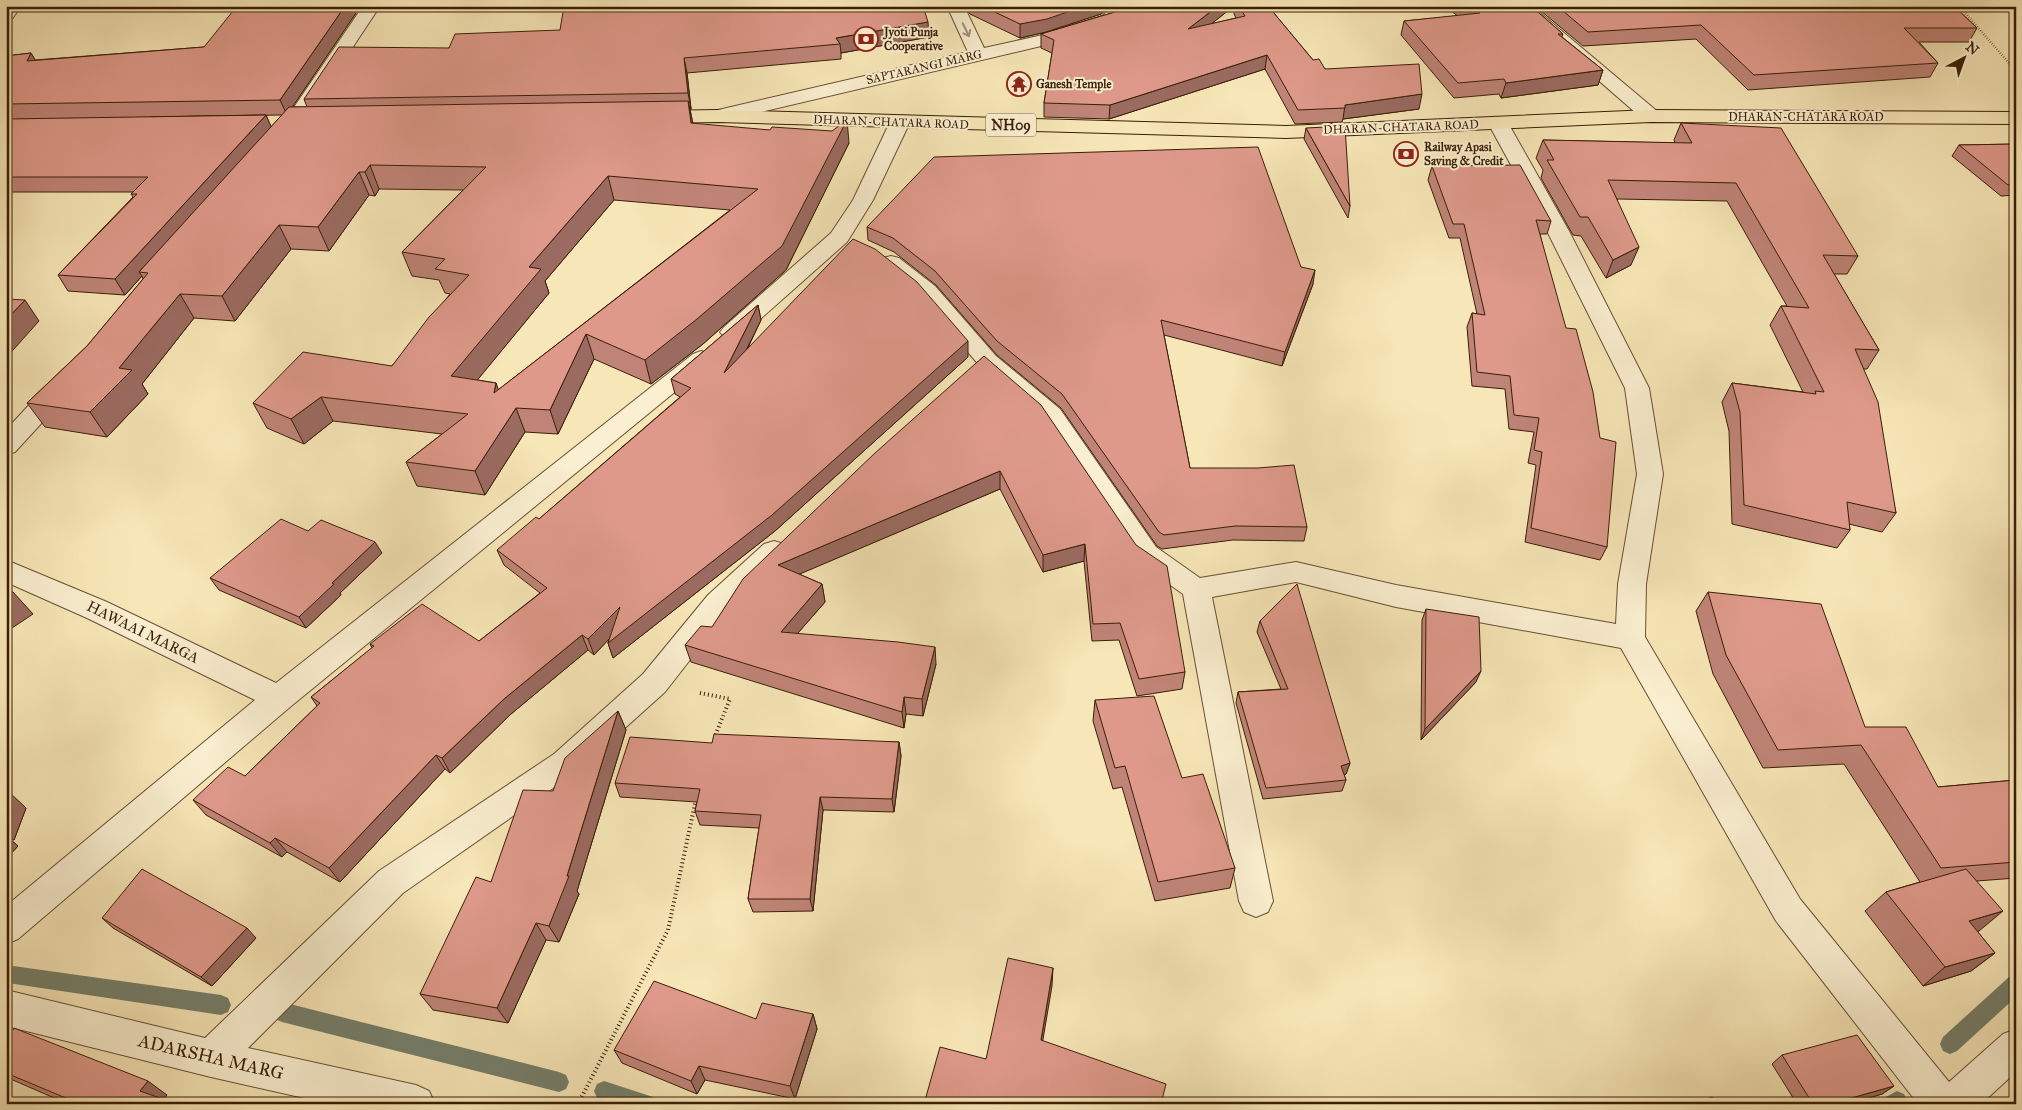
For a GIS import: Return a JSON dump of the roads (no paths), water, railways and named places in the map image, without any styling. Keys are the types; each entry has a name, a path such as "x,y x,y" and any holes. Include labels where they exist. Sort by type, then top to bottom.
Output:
{"main road":[{"name":"DHARAN-CHATARA ROAD","path":"639,118 718,116 1286,132 1651,116 2016,118"},
{"path":"264,123 303,123"}],"street":[{"path":"6,15 13,6"},
{"path":"268,152 303,123 372,6"},
{"path":"954,6 978,54"},
{"name":"SAPTARANGI MARG","path":"718,116 1052,38 1108,20 1124,6"},
{"path":"1521,6 1651,116"},
{"path":"6,928 279,698 712,350 857,245 863,200 900,122"},
{"path":"1498,124 1558,231 1637,388 1650,474 1632,584 1630,638 1788,910 1942,1104"},
{"path":"857,245 885,258 927,292 986,357 1051,416 1146,554 1196,589 1256,901"},
{"path":"963,377 986,357"},
{"path":"6,446 76,369"},
{"path":"211,1058 392,882 565,763 654,684 718,603 796,530"},
{"name":"HAWAAI MARGA","path":"6,570 97,610 279,698"},
{"path":"1196,589 1296,572 1396,596 1630,638"},
{"name":"ADARSHA MARG","path":"6,1008 211,1058 416,1104"},
{"path":"1953,1104 2016,1047"}],"waterway":[{"path":"8,974 221,1005"},
{"path":"1950,1044 2016,984"},
{"path":"282,1012 559,1082"},
{"path":"604,1091 646,1104"},
{"path":"1893,1104 1897,1101"}],"place":[{"name":"Jyoti Punja Cooperative","path":"866,39"},
{"name":"Ganesh Temple","path":"1019,84"},
{"name":"Railway Apasi Saving & Credit","path":"1406,154"}]}
